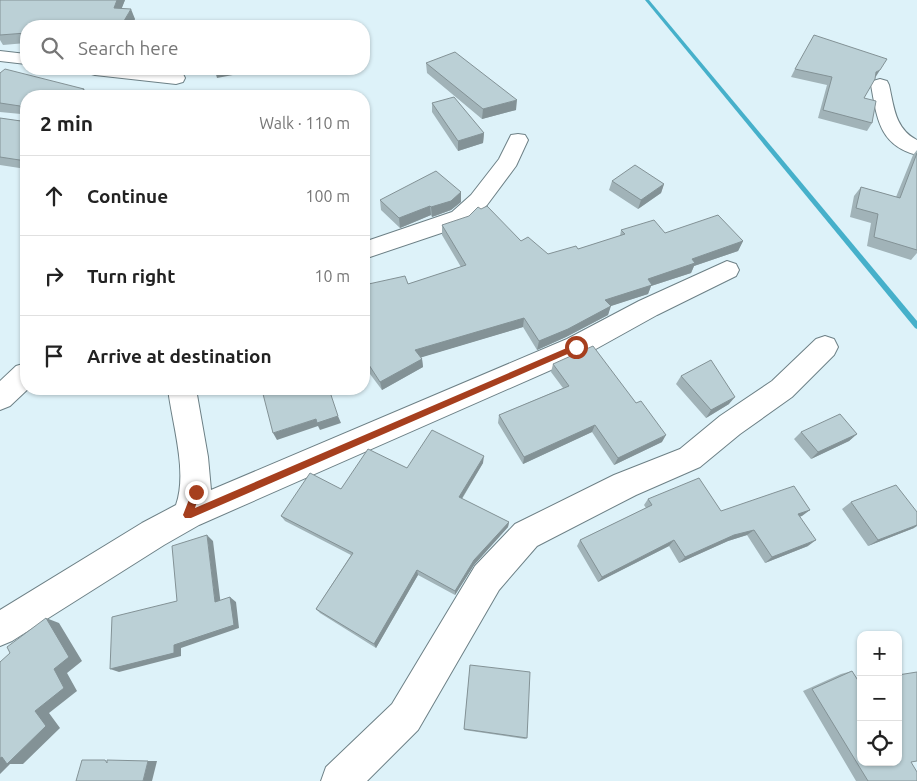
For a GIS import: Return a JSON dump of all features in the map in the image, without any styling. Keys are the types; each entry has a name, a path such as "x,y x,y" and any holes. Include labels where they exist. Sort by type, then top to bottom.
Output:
{"street":[{"path":"0,56 20,58"},
{"path":"149,75 176,78"},
{"path":"880,86 888,122 894,136 903,143 917,148"},
{"path":"370,249 460,218 478,200 509,161 518,140"},
{"path":"0,629 188,515 576,347 648,308 727,270"},
{"path":"340,781 405,717 487,578 526,535 616,489 690,458 730,425 782,389 826,347"},
{"path":"0,398 20,380"},
{"path":"183,395 193,457 196,492 188,515"}],"building":[{"path":"0,0 117,0 114,8 131,9 125,20 20,20 20,33 0,35"},
{"path":"814,35 887,59 880,70 876,72 875,79 864,98 876,101 872,123 823,110 832,77 795,69"},
{"path":"455,52 517,100 483,109 426,63"},
{"path":"5,69 20,73 20,75 29,75 84,89 20,90 20,106 0,103 0,73"},
{"path":"454,97 484,133 458,141 432,103"},
{"path":"0,118 20,121 20,160 0,157"},
{"path":"917,153 917,250 874,237 878,214 856,208 861,187 900,198"},
{"path":"635,165 664,184 641,200 612,181"},
{"path":"436,171 461,192 451,201 430,206 399,218 380,200"},
{"path":"487,206 521,241 528,237 548,254 576,246 578,249 625,234 621,230 654,220 665,233 718,215 743,241 692,259 695,263 648,279 652,285 605,300 611,306 568,329 539,341 524,318 415,350 422,359 380,382 370,367 370,284 405,276 408,284 466,265 442,225 469,216 478,207 481,209"},
{"path":"593,346 636,403 641,401 666,435 618,458 595,425 524,457 499,415 569,386 553,364"},
{"path":"711,360 735,397 711,410 681,376"},
{"path":"263,395 331,395 338,416 317,423 316,419 273,433"},
{"path":"840,414 857,434 818,452 801,432"},
{"path":"432,430 484,456 459,497 509,522 474,560 455,591 417,570 374,644 316,609 353,553 281,516 310,473 341,489 368,449 407,468"},
{"path":"699,478 721,511 794,486 810,510 798,514 816,540 772,557 754,530 734,535 685,557 674,540 602,577 580,540 652,505 648,499"},
{"path":"896,485 917,512 917,525 878,540 851,502"},
{"path":"207,535 215,602 230,597 234,625 174,645 174,653 110,669 112,617 177,601 172,546"},
{"path":"46,618 69,657 54,669 64,688 35,711 46,726 7,764 2,757 0,758 0,662 10,653 7,647"},
{"path":"470,665 530,672 527,738 464,729"},
{"path":"852,671 857,679 857,763 812,689"},
{"path":"917,672 917,761 911,762 917,772 917,781 868,781 859,766 902,766 902,674"},
{"path":"82,760 105,760 107,763 107,760 148,761 143,781 76,781"}],"waterway":[{"path":"647,0 917,326"}],"route":[{"path":"196,492 188,515 576,347"}]}
